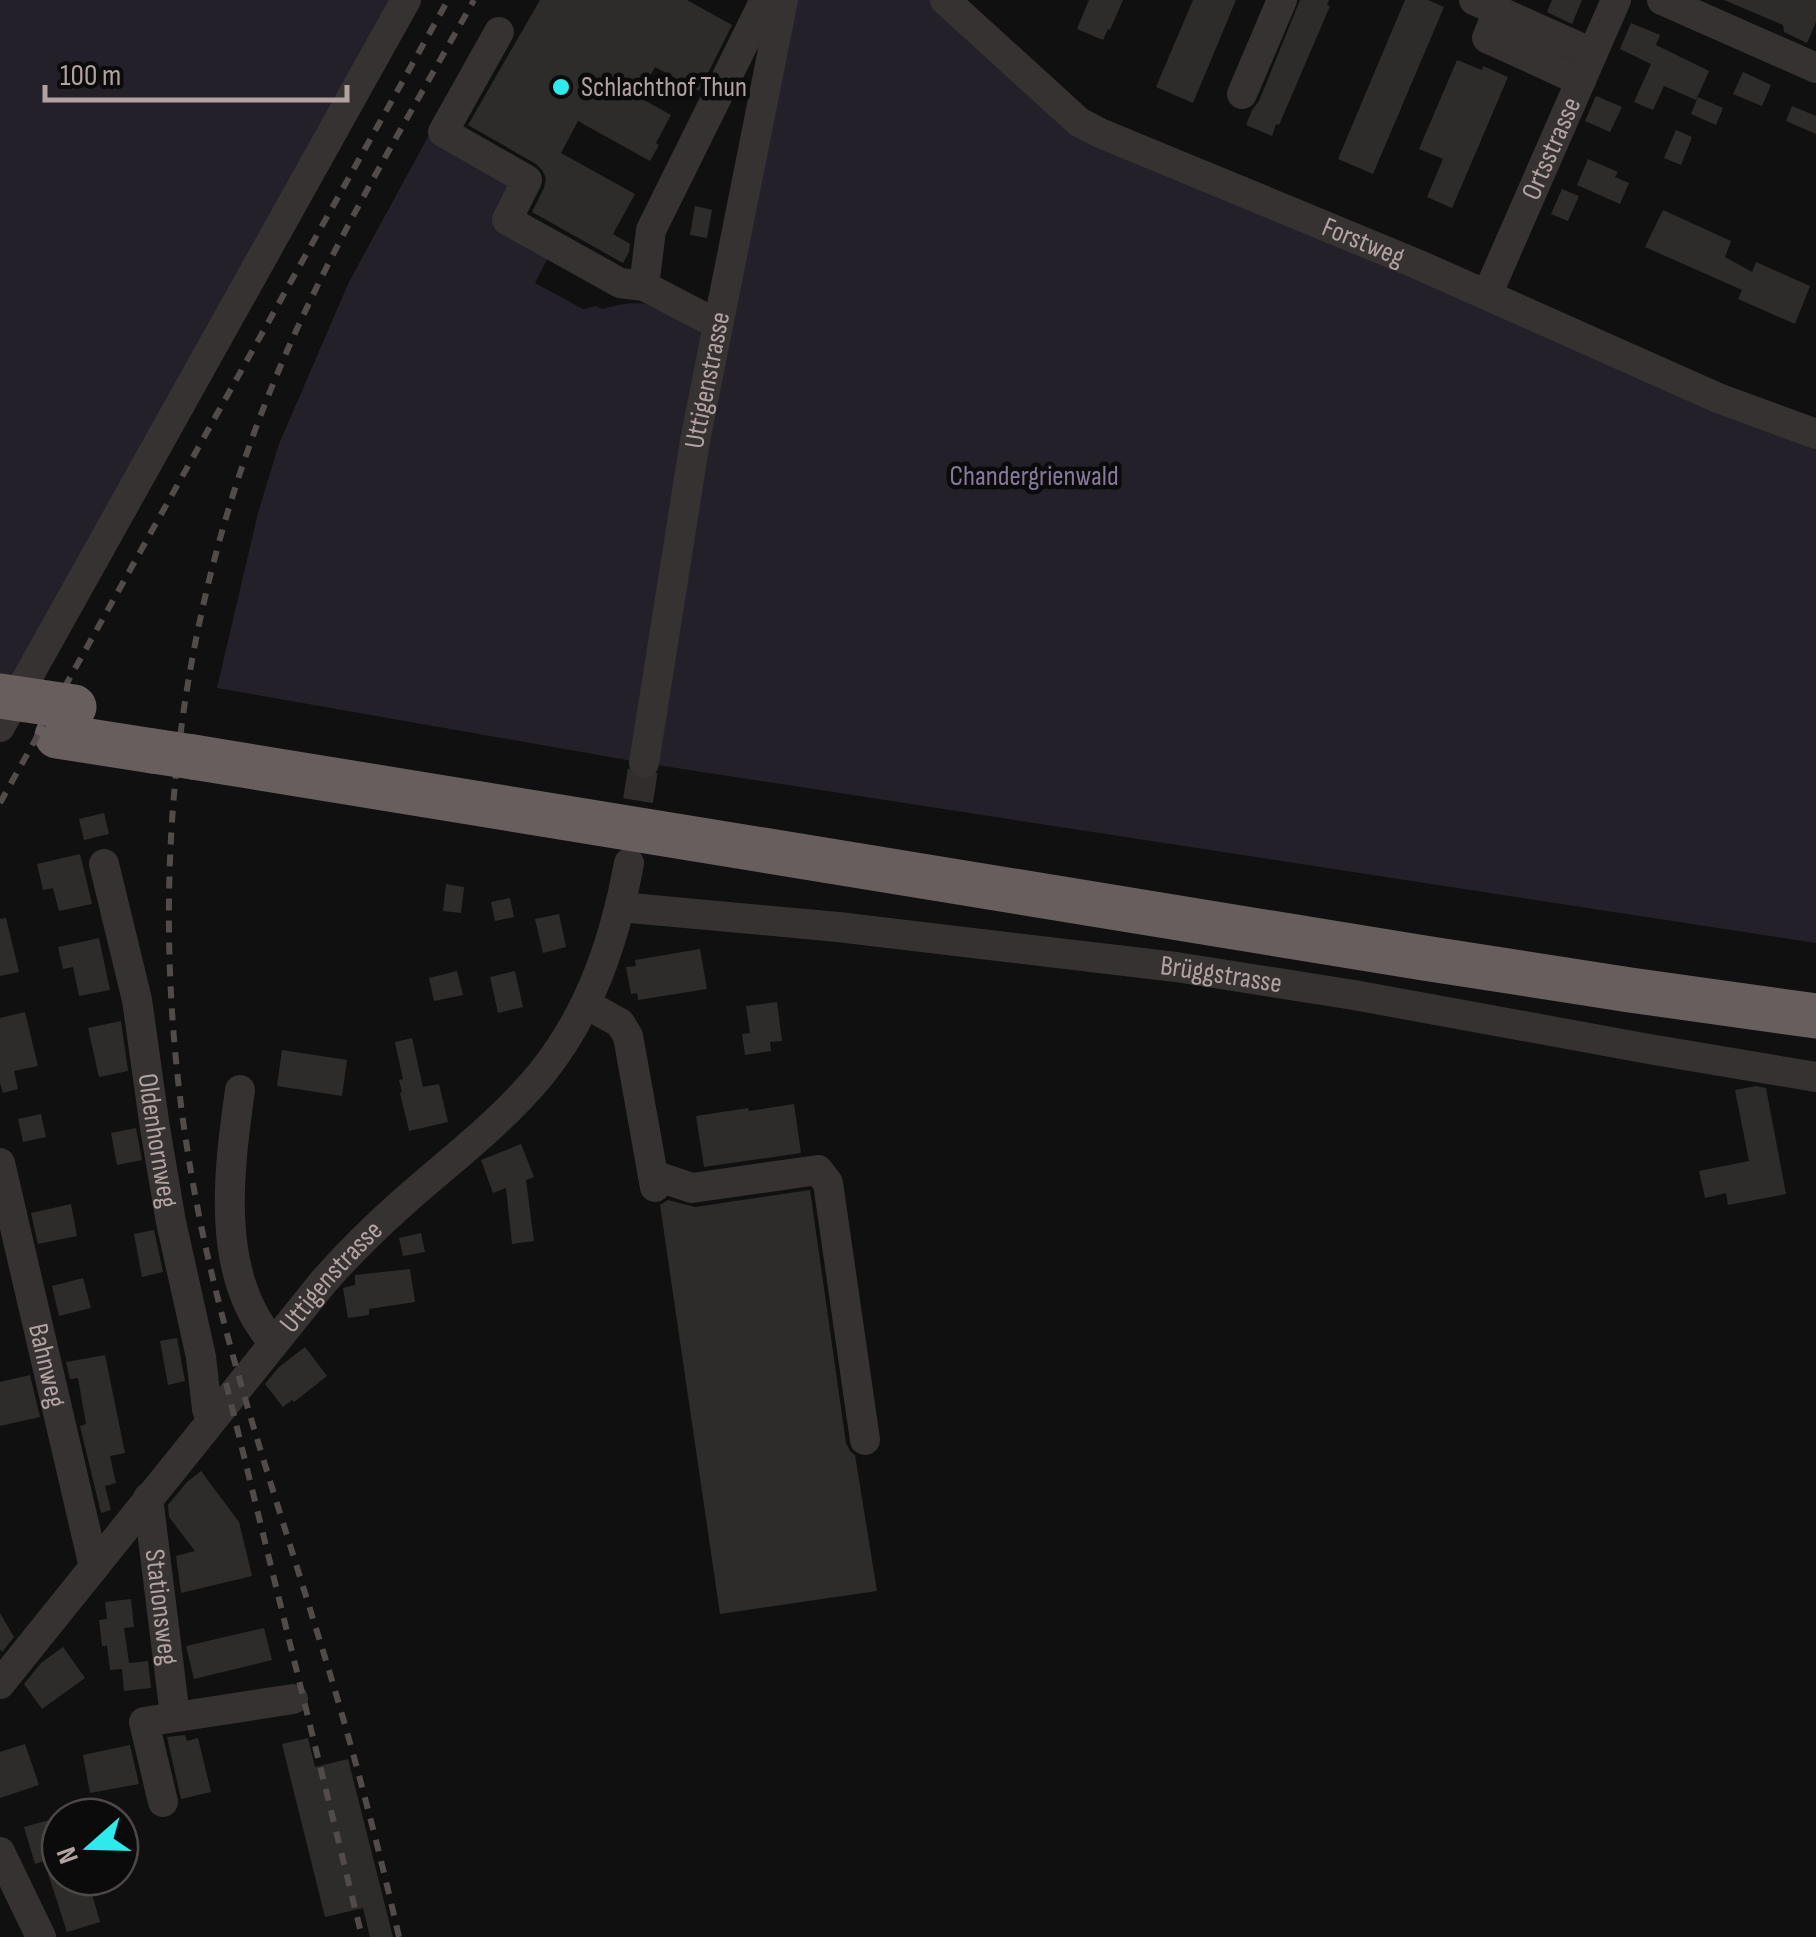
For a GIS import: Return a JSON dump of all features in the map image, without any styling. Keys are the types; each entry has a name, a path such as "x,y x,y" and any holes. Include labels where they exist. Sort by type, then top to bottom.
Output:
{"highway":[{"path":"0,696 66,721 1406,955 1816,1016"},
{"path":"0,727 66,721"},
{"path":"175,739 1816,985"}],"street":[{"path":"0,727 406,0"},
{"name":"Forstweg","path":"945,0 1080,122 1100,133 1400,257 1718,398 1816,434"},
{"path":"1242,94 1282,0"},
{"name":"Ortsstrasse","path":"1487,296 1616,0"},
{"path":"1662,0 1816,68"},
{"path":"644,286 651,230 770,4"},
{"name":"Uttigenstrasse","path":"644,763 695,441 754,144 770,4"},
{"path":"1486,5 1586,67"},
{"path":"499,32 443,132 527,180 506,220 620,283 644,286 717,324"},
{"path":"702,128 754,144"},
{"name":"Uttigenstrasse","path":"0,1684 324,1281 362,1241 525,1093 557,1052 586,1004 608,950 628,862"},
{"name":"Oldenhornweg","path":"104,864 137,1000 171,1222 211,1420"},
{"name":"Brüggstrasse","path":"620,907 855,929 1213,972 1816,1077"},
{"path":"586,1004 620,1023 628,1036 654,1181 692,1188 818,1170 828,1183 866,1440"},
{"path":"240,1090 231,1158 229,1220 235,1262 249,1303 273,1342"},
{"name":"Bahnweg","path":"0,1162 94,1567"},
{"name":"Stationsweg","path":"148,1498 175,1716"},
{"path":"163,1802 144,1722 292,1698"},
{"path":"0,1852 41,1937"}],"green space":[{"path":"0,0 406,0 0,727"},
{"name":"Chandergrienwald","path":"783,0 945,0 1079,122 1816,434 1816,943 644,763 217,688 258,513 279,444 349,282 430,133 507,177 548,258 535,283 583,309 633,303 652,305 715,333"}],"building":[{"path":"540,0 687,0 732,25 699,91 655,67 639,97 671,115 650,161 578,121 561,153 635,194 613,234 630,244 623,263 532,212 544,188 546,178 542,170 468,125"},
{"path":"1089,0 1123,0 1103,40 1077,29"},
{"path":"1193,0 1236,0 1193,103 1156,87"},
{"path":"1300,0 1329,0 1330,6 1272,136 1246,125"},
{"path":"1405,0 1428,0 1444,7 1373,174 1338,159"},
{"path":"1552,0 1582,0 1572,24 1547,12"},
{"path":"1724,0 1816,0 1816,22 1807,43 1784,32 1783,25"},
{"path":"1631,23 1660,35 1656,45 1709,71 1696,100 1664,86 1653,110 1634,102 1651,64 1620,49"},
{"path":"1457,60 1508,77 1452,208 1427,197 1443,159 1419,149"},
{"path":"1743,72 1771,85 1762,106 1733,94"},
{"path":"1596,96 1622,107 1610,132 1585,121"},
{"path":"1698,97 1723,108 1716,125 1691,114"},
{"path":"1792,106 1816,116 1816,134 1786,121"},
{"path":"1676,130 1692,137 1681,165 1664,158"},
{"path":"1588,159 1618,172 1615,177 1629,183 1620,204 1577,185"},
{"path":"1562,189 1579,196 1568,221 1551,214"},
{"path":"695,206 712,210 707,238 690,235"},
{"path":"1663,210 1731,241 1725,257 1752,272 1756,262 1810,286 1795,324 1738,299 1742,290 1645,247"},
{"path":"104,813 109,834 84,840 79,819"},
{"path":"80,854 92,904 59,911 53,888 43,890 37,864"},
{"path":"446,884 464,887 461,913 443,911"},
{"path":"510,898 514,917 495,921 491,902"},
{"path":"559,914 566,947 543,953 535,919"},
{"path":"6,918 19,972 0,976 0,919"},
{"path":"99,938 110,990 79,996 73,967 63,969 58,947"},
{"path":"700,949 707,989 638,1000 637,993 631,994 626,967 636,966 635,960"},
{"path":"457,971 463,995 434,1001 429,978"},
{"path":"515,971 523,1007 498,1013 490,977"},
{"path":"777,1002 782,1041 770,1042 771,1051 745,1055 742,1034 750,1033 746,1006"},
{"path":"25,1012 38,1066 14,1071 18,1089 3,1093 0,1018"},
{"path":"121,1021 128,1071 99,1077 88,1028"},
{"path":"412,1038 423,1087 439,1084 448,1122 409,1131 395,1042"},
{"path":"282,1050 347,1060 342,1096 277,1086"},
{"path":"1766,1088 1786,1194 1728,1205 1726,1193 1705,1198 1699,1171 1749,1161 1735,1090"},
{"path":"794,1104 801,1153 704,1167 696,1116"},
{"path":"41,1114 46,1137 23,1142 18,1119"},
{"path":"136,1128 142,1160 117,1165 111,1133"},
{"path":"521,1144 534,1177 526,1180 534,1241 512,1244 506,1188 493,1193 481,1160"},
{"path":"810,1190 846,1443 855,1455 877,1591 720,1614 660,1205 668,1200 695,1207"},
{"path":"71,1204 77,1236 38,1244 31,1213"},
{"path":"154,1230 163,1272 142,1277 134,1234"},
{"path":"421,1233 425,1252 403,1256 399,1238"},
{"path":"410,1269 415,1302 369,1309 369,1315 348,1318 343,1288 355,1285 355,1275"},
{"path":"83,1278 91,1308 59,1316 52,1286"},
{"path":"177,1338 185,1381 168,1385 160,1341"},
{"path":"305,1347 327,1376 283,1407 265,1384"},
{"path":"105,1355 125,1453 110,1456 116,1483 105,1486 111,1510 101,1513 80,1426 86,1424 78,1378 70,1379 66,1362"},
{"path":"30,1375 40,1417 0,1426 0,1382"},
{"path":"201,1471 239,1522 252,1576 181,1593 176,1556 195,1551 169,1517 168,1505"},
{"path":"131,1599 134,1627 124,1628 129,1663 148,1661 151,1688 124,1691 122,1669 110,1670 99,1620 107,1619 105,1602"},
{"path":"0,1613 14,1637 2,1652 0,1649"},
{"path":"264,1628 272,1660 194,1679 186,1646"},
{"path":"63,1647 85,1678 42,1709 24,1684 41,1663"},
{"path":"185,1735 187,1741 198,1738 211,1792 181,1799 167,1737"},
{"path":"308,1738 315,1767 348,1759 393,1937 370,1937 363,1908 325,1917 282,1744"},
{"path":"25,1744 39,1785 0,1798 0,1752"},
{"path":"130,1745 139,1784 90,1793 83,1755"},
{"path":"40,1823 40,1862 35,1864 24,1827"},
{"path":"56,1897 93,1897 100,1922 67,1932"}],"tunnel":[{"path":"631,845 644,763"}],"railway":[{"path":"0,803 448,0"},
{"path":"399,1937 349,1739 224,1322 190,1167 175,1054 169,941 172,829 183,717 203,607 232,497 271,389 341,240 474,0"},
{"path":"226,1383 362,1937"}],"place":[{"name":"Schlachthof Thun","path":"561,87"}]}
